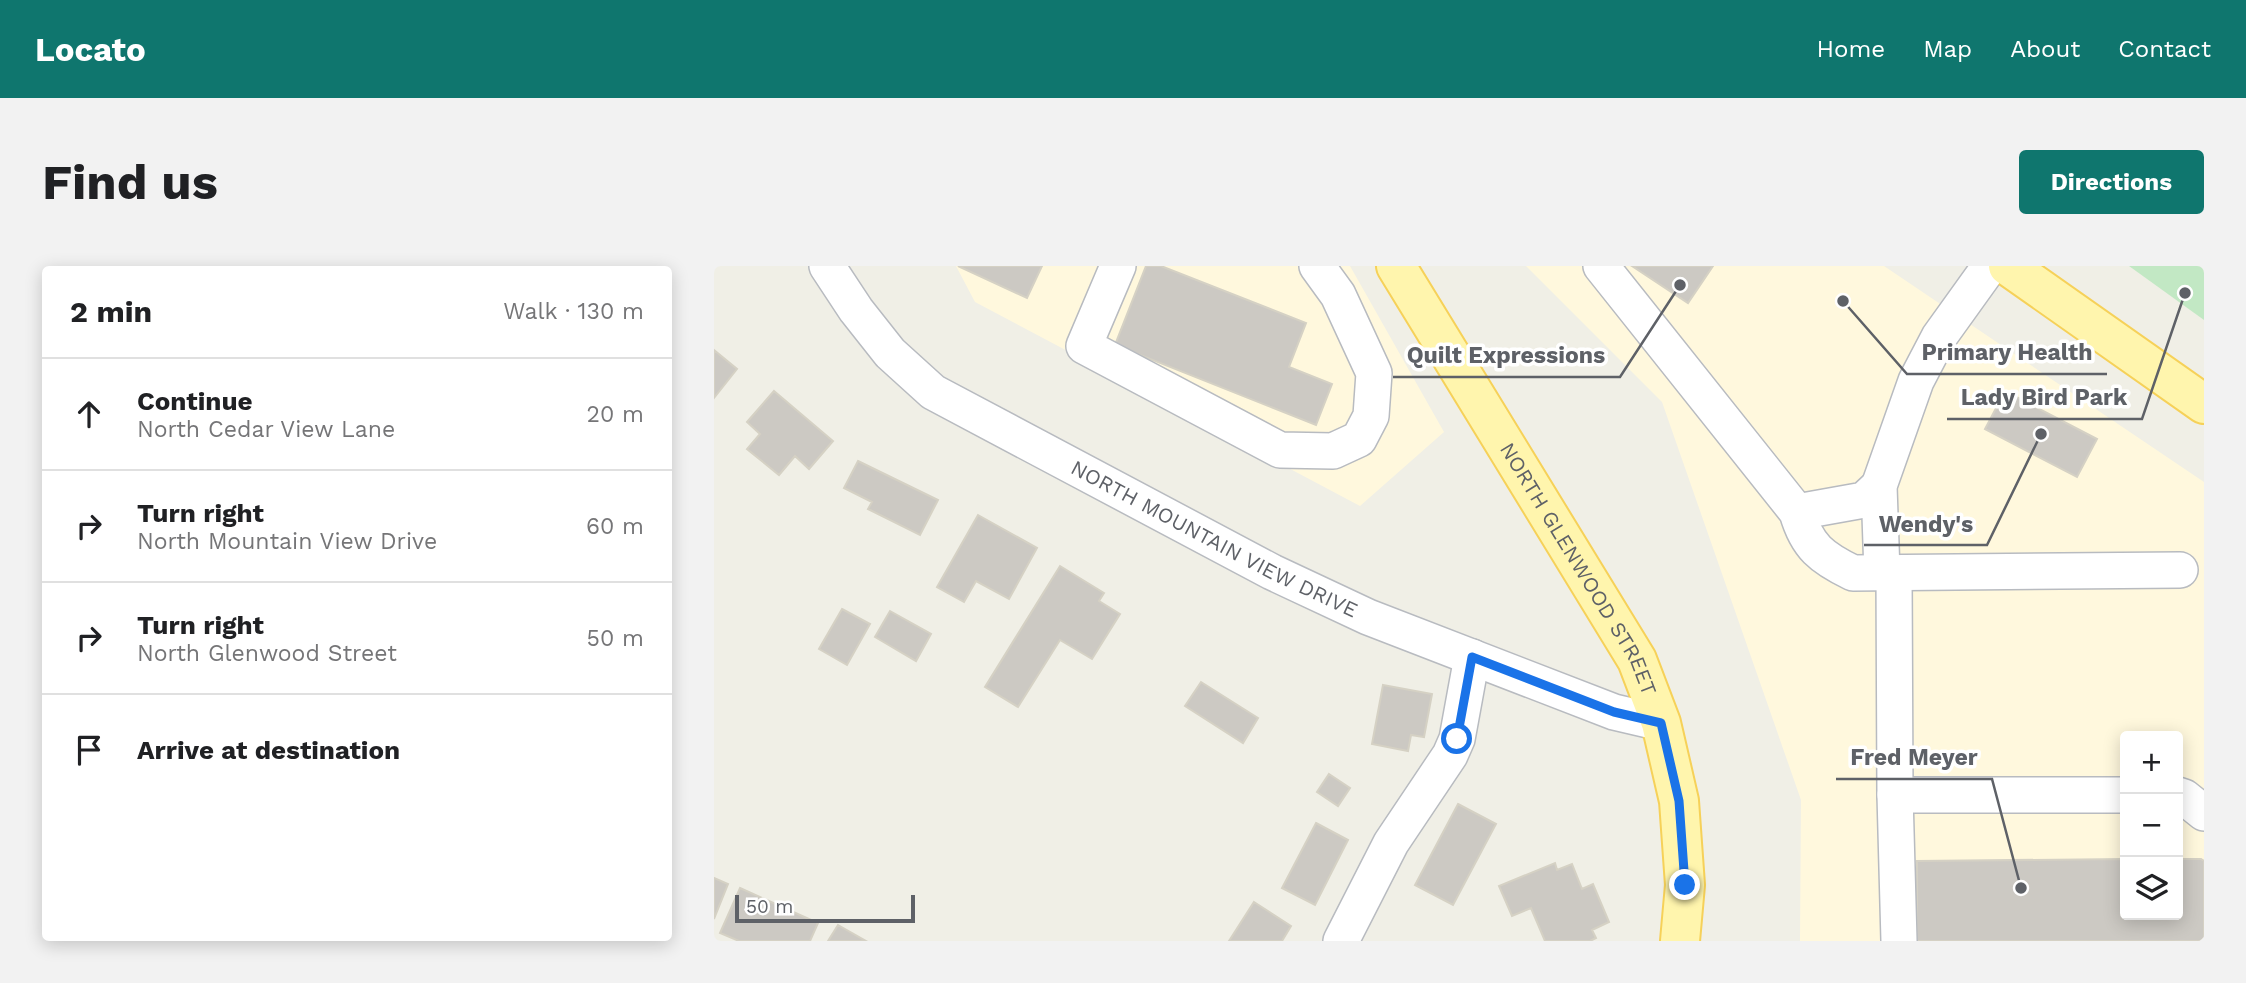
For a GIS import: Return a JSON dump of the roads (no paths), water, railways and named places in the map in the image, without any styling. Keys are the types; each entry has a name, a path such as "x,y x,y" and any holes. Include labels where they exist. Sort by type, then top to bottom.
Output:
{"main road":[{"name":"NORTH GLENWOOD STREET","path":"1396,266 1637,660 1661,723 1679,801 1685,885 1680,941"},
{"path":"2008,266 2204,404"}],"street":[{"name":"NORTH MOUNTAIN VIEW DRIVE","path":"827,266 856,310 890,353 933,392 1272,572 1368,617 1614,712 1661,723"},
{"path":"1118,266 1084,346 1280,450 1333,451 1359,439 1371,416 1374,373 1338,295 1317,266"},
{"path":"1601,266 1797,512 1803,531 1825,559 1853,573 2180,570"},
{"path":"1899,941 1888,573 1879,486 1916,382 1939,337 1990,266"},
{"path":"1797,512 1864,500 1879,486"},
{"path":"1342,941 1391,844 1450,755 1457,739 1472,657"},
{"path":"1895,795 2120,795"},
{"path":"2183,797 2204,813"}],"place":[{"name":"Quilt Expressions","path":"1680,285"},
{"name":"Lady Bird Park","path":"2185,293"},
{"name":"Primary Health","path":"1843,301"},
{"name":"Wendy's","path":"2041,434"},
{"name":"Fred Meyer","path":"2021,888"}]}
